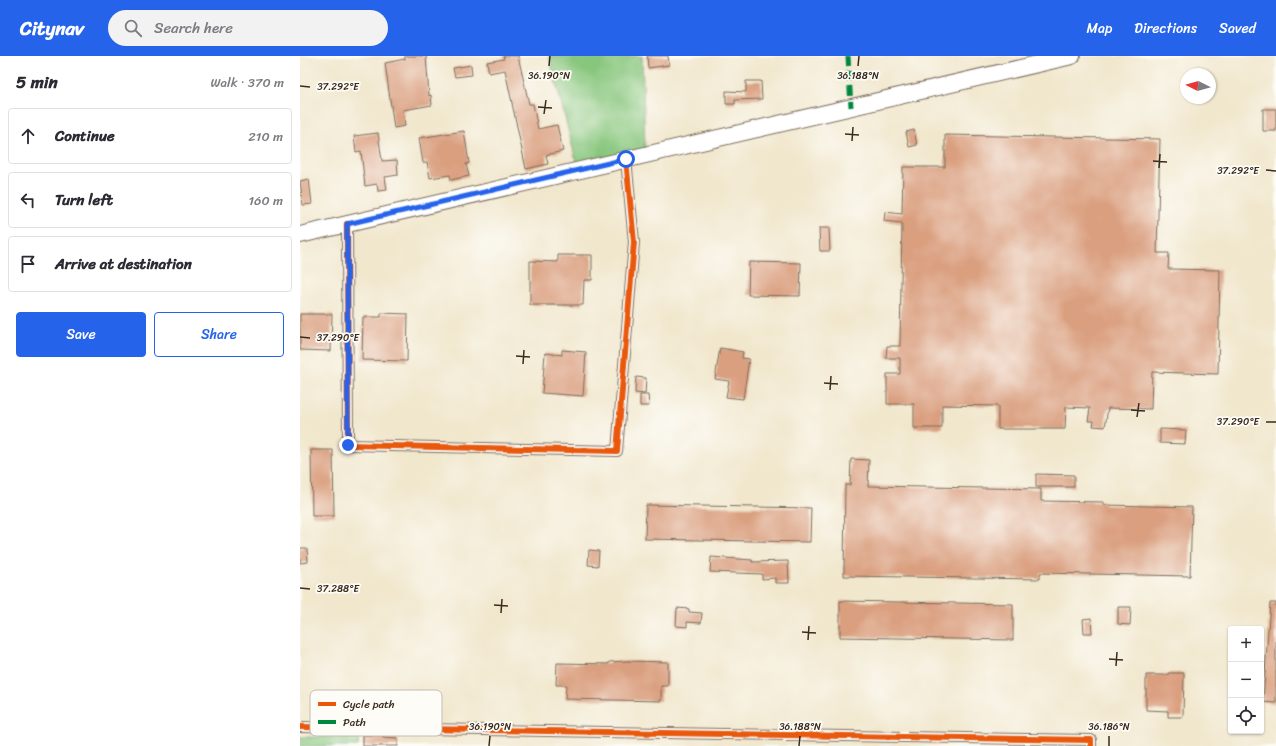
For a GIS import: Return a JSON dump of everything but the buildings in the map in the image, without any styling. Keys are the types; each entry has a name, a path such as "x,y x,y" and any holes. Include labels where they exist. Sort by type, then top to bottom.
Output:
{"main road":[{"path":"300,235 1072,56"}],"street":[{"path":"347,224 348,445 618,451 634,242 626,159"},
{"path":"300,727 310,727"},
{"path":"442,730 967,742 1091,740 1091,746"}],"green space":[{"path":"549,56 642,56 645,149 577,164"},
{"path":"300,737 359,737 358,746 300,746"}],"marked path":[{"path":"848,56 851,107"}],"cycle path":[{"path":"347,224 348,445 617,451 634,242 626,159"},
{"path":"300,727 310,727"},
{"path":"442,729 1091,740 1091,746"}],"route":[{"path":"348,445 347,224 626,159"}]}
